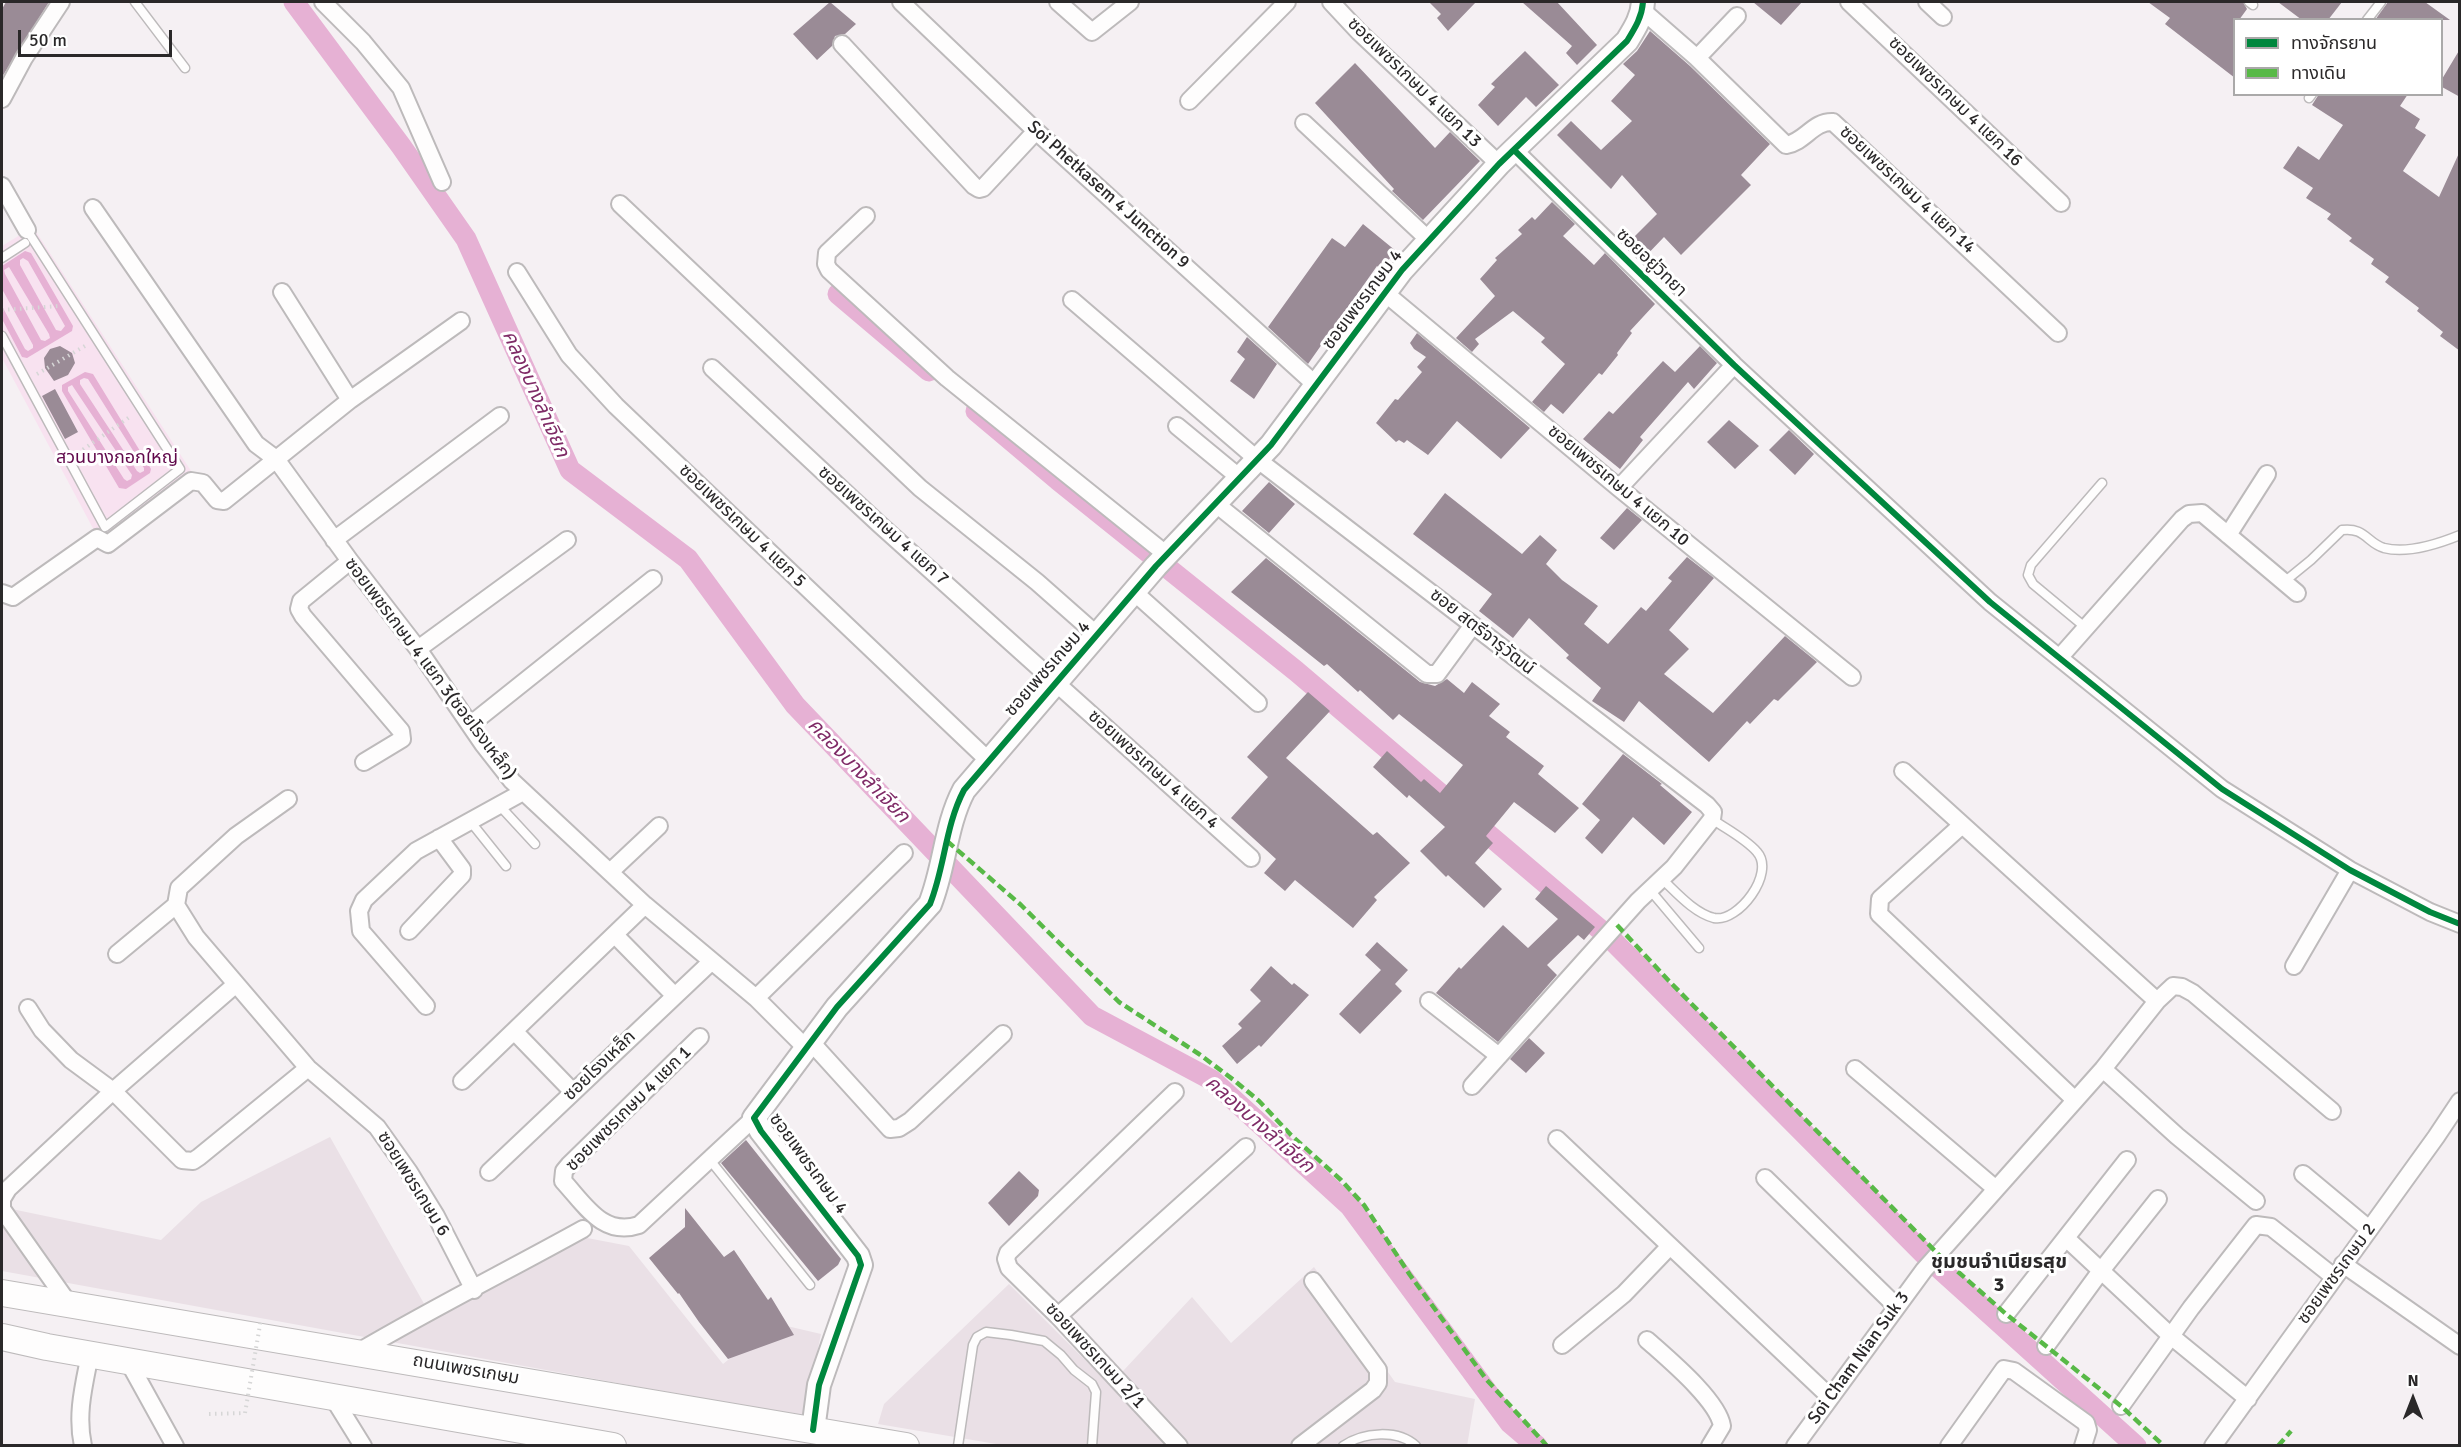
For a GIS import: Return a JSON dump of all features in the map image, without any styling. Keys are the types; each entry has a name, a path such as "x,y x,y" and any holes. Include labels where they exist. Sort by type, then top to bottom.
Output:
{"main road":[{"name":"ถนนเพชรเกษม","path":"2,1292 360,1351 906,1446"},
{"path":"2,1337 47,1347 612,1446"},
{"path":"2,1343 47,1347"}],"street":[{"path":"2,99 24,58 61,2"},
{"path":"323,2 363,42 400,88 442,182"},
{"name":"Soi Phetkasem 4 Junction 9","path":"901,2 1036,131 1317,386"},
{"path":"1058,2 1092,32 1130,2"},
{"path":"1189,101 1287,2"},
{"name":"ซอยเพชรเกษม 4 แยก 13","path":"1330,2 1359,32 1506,157"},
{"name":"ซอยเพชรเกษม 4 แยก 16","path":"1849,2 2061,203"},
{"path":"1927,2 1943,16"},
{"name":"ซอยเพชรเกษม 4","path":"813,1430 819,1384 861,1265 858,1256 761,1131 754,1118 837,1007 930,904 954,808 964,790 1162,560 1258,460 1317,386 1385,292 1429,240 1506,157 1627,41 1636,27 1643,6"},
{"name":"ซอยเพชรเกษม 4 แยก 14","path":"1643,6 1786,145 1795,144 1818,125 1833,122 2058,333"},
{"path":"1697,58 1737,16"},
{"path":"842,44 979,189 983,188 1036,131"},
{"path":"1304,123 1429,240"},
{"name":"ซอยอยู่วิทยา","path":"1506,157 1990,602 2222,789 2350,870 2430,912 2460,924"},
{"path":"2,186 26,237"},
{"path":"620,204 920,488 1037,582 1097,635"},
{"name":"ซอยเพชรเกษม 4 แยก 3(ซอยโรงเหล็ก)","path":"93,208 256,444 276,459 418,650 470,725 523,792 645,905 809,1045 890,1129 899,1128 910,1121 1003,1034"},
{"path":"866,216 827,253 826,264 829,270 948,378 1162,560"},
{"name":"ซอยเพชรเกษม 4 แยก 5","path":"517,272 568,355 616,406 988,761"},
{"path":"282,292 350,400"},
{"name":"ซอยเพชรเกษม 4 แยก 10","path":"1385,292 1619,488 1852,677"},
{"name":"ซอย สตรีจารุวัฒน์","path":"1072,300 1258,460 1473,625 1710,812"},
{"path":"2,593 13,597 97,538 108,544 190,482 202,483 217,500 224,501 350,400 461,321"},
{"path":"1619,488 1734,365"},
{"name":"ซอยเพชรเกษม 4 แยก 7","path":"712,368 879,524 1056,683"},
{"path":"334,540 500,416"},
{"path":"1177,426 1240,478"},
{"path":"2228,535 2267,474"},
{"path":"1216,504 1427,674 1437,674 1473,625"},
{"path":"2060,657 2182,519 2189,514 2202,513 2291,587"},
{"path":"418,650 567,540"},
{"path":"350,561 301,601 299,609 400,731 402,739 364,762"},
{"path":"470,725 653,579"},
{"path":"1134,592 1258,703"},
{"name":"ซอยเพชรเกษม 4 แยก 4","path":"1056,683 1251,858"},
{"path":"1903,771 2157,1001 2173,986 2182,987 2193,993 2332,1111"},
{"path":"426,1006 361,931 359,911 364,900 416,851 523,792"},
{"path":"117,954 176,905 179,888 236,836 288,800"},
{"path":"1472,1086 1595,949 1674,867 1710,812"},
{"path":"1962,825 1880,899 1879,914 2075,1100"},
{"path":"610,872 659,826"},
{"path":"409,931 462,875 462,869 439,838"},
{"path":"756,998 904,853"},
{"path":"2294,966 2350,870"},
{"name":"ซอยเพชรเกษม 6","path":"176,905 196,938 308,1068 376,1127 409,1172 474,1290"},
{"path":"462,1081 645,905"},
{"path":"615,935 674,996"},
{"name":"ซอยโรงเหล็ก","path":"489,1172 712,961"},
{"path":"69,1304 2,1209 2,1199 8,1189 113,1092 235,985"},
{"path":"1429,1001 1499,1056"},
{"name":"Soi Cham Nian Suk 3","path":"1795,1446 1930,1264 2103,1069 2157,1001"},
{"path":"28,1008 42,1030 71,1060 113,1092 183,1160 192,1161 308,1068"},
{"path":"514,1031 573,1092"},
{"name":"ซอยเพชรเกษม 4 แยก 1","path":"700,1037 569,1165 564,1171 563,1181 598,1221 621,1229 629,1229 639,1225 754,1118"},
{"path":"1855,1069 1996,1189"},
{"path":"2103,1069 2177,1136 2256,1202"},
{"name":"ซอยเพชรเกษม 2/1","path":"1174,1092 1008,1253 1006,1259 1009,1268 1058,1316 1179,1446"},
{"name":"ซอยเพชรเกษม 2","path":"2213,1446 2460,1101"},
{"path":"1557,1139 1830,1397"},
{"path":"1058,1316 1246,1147"},
{"path":"2006,1314 2127,1160"},
{"path":"2302,1174 2369,1229"},
{"path":"1765,1178 1897,1307"},
{"path":"2046,1346 2100,1272 2158,1199"},
{"path":"2121,1406 2242,1240 2256,1225 2271,1227 2460,1346"},
{"path":"360,1351 407,1323 474,1290 583,1229"},
{"path":"2066,1238 2171,1336 2248,1399"},
{"path":"1562,1345 1624,1294 1670,1245"},
{"path":"1300,1446 1373,1390 1378,1383 1378,1370 1313,1281"},
{"path":"1647,1340 1691,1382 1719,1414 1722,1426 1710,1446"},
{"path":"83,1446 80,1432 80,1410 90,1354"},
{"path":"128,1361 174,1446"},
{"path":"1949,1446 2004,1369 2014,1371 2086,1423 2088,1430 2083,1446"},
{"path":"332,1396 363,1446"}],"lane":[{"path":"135,2 185,69"},
{"path":"2369,18 2381,2"},
{"path":"2,258 26,237 75,306 180,469 105,526 2,336"},
{"path":"2086,628 2033,584 2028,575 2031,566 2102,483"},
{"path":"2291,587 2311,560 2342,530 2359,531 2379,545 2394,549 2437,544 2460,535"},
{"path":"499,805 536,844"},
{"path":"1656,884 1714,918 1729,916 1744,903 1761,879 1763,863 1758,852 1710,812"},
{"path":"470,821 506,866"},
{"path":"1656,884 1699,948"},
{"path":"710,1160 810,1285"},
{"path":"958,1446 973,1345 977,1337 986,1332 1044,1341 1074,1370 1092,1383 1096,1392 1092,1446"},
{"path":"1343,1446 1353,1439 1369,1434 1410,1440 1416,1446"}],"path":[{"path":"2,310 75,306"},
{"path":"26,381 96,339"},
{"path":"68,460 141,408"},
{"path":"209,1414 245,1413 261,1319"}],"shaded area":[{"path":"25,251 31,253 73,326 72,331 27,358 22,357 2,319 2,306 25,349 28,351 33,348 33,345 2,289 2,266","holes":["23,258 28,261 65,326 61,331 56,330 20,265 20,260","9,267 49,334 50,338 45,341 41,340 5,274 4,270"]},
{"path":"85,372 93,374 151,469 150,473 126,489 119,488 62,391 62,385","holes":["88,379 144,471 140,473 137,471 80,384 80,380","72,385 132,475 131,479 127,481 124,479 68,391 68,387"]},
{"path":"330,1137 431,1316 582,1237 629,1246 723,1364 774,1323 821,1334 804,1417 2,1271 2,1207 161,1240 201,1202"},
{"path":"1314,1267 1395,1382 1475,1399 1467,1446 1008,1446 878,1424 884,1404 1009,1284 1110,1385 1192,1297 1231,1343"}],"green space":[{"name":"สวนบางกอกใหญ่","path":"33,227 193,474 109,537 96,534 2,358 2,246"}],"building":[{"path":"6,2 49,2 2,77 2,9"},
{"path":"830,2 856,24 845,34 835,36 832,46 817,60 793,34"},
{"path":"1429,2 1476,2 1448,31 1437,18 1441,14"},
{"path":"1522,2 1557,2 1597,45 1577,65 1566,53 1572,46"},
{"path":"1753,2 1802,2 1781,25"},
{"path":"2148,2 2243,2 2247,9 2240,18 2233,18 2233,76 2165,24 2170,18"},
{"path":"2278,2 2342,2 2330,18 2299,18"},
{"path":"2388,2 2425,2 2450,20 2443,20 2443,18 2376,18"},
{"path":"1650,31 1690,66 1770,144 1741,175 1751,185 1681,255 1664,237 1642,260 1626,245 1657,214 1622,175 1611,189 1557,135 1571,121 1601,150 1632,121 1611,101 1635,75 1623,64 1637,51"},
{"path":"2460,49 2460,97 2443,88 2443,77"},
{"path":"1525,51 1559,85 1536,107 1526,97 1498,126 1478,105 1495,87 1491,84"},
{"path":"1355,63 1435,148 1450,132 1480,161 1423,220 1392,191 1394,189 1315,103"},
{"path":"2318,96 2407,96 2400,106 2420,119 2415,128 2426,135 2403,171 2439,197 2460,151 2460,351 2440,336 2443,332 2417,311 2419,308 2385,282 2389,277 2371,264 2374,259 2349,241 2352,238 2327,219 2331,214 2306,198 2313,188 2283,168 2298,146 2319,160 2343,125 2312,105"},
{"path":"1552,202 1575,224 1563,236 1594,265 1605,253 1655,304 1630,331 1632,333 1617,353 1618,355 1602,375 1599,373 1563,414 1551,404 1544,412 1532,402 1565,364 1541,342 1545,338 1513,311 1475,339 1479,344 1472,352 1456,338 1495,296 1480,279 1497,260 1495,258 1522,234 1518,230 1532,217 1535,220"},
{"path":"1363,224 1396,251 1381,269 1377,266 1308,364 1268,327 1332,238 1345,247"},
{"path":"1417,333 1530,428 1501,459 1457,421 1428,455 1407,440 1404,443 1399,440 1396,442 1376,423 1395,399 1398,400 1422,372 1417,367 1426,357 1414,349 1410,343"},
{"path":"1247,337 1277,364 1254,399 1230,381 1245,359 1237,352"},
{"path":"60,346 72,353 75,363 68,375 54,381 45,368 44,358 50,349"},
{"path":"1700,346 1717,363 1694,389 1688,382 1640,437 1643,440 1620,469 1583,439 1609,411 1613,414 1663,361 1675,372"},
{"path":"55,389 78,432 65,439 42,396"},
{"path":"1729,420 1759,446 1735,469 1707,442"},
{"path":"1789,430 1814,454 1795,475 1769,450"},
{"path":"1269,482 1295,504 1269,533 1242,511"},
{"path":"1445,493 1522,554 1540,535 1557,550 1546,564 1562,580 1598,606 1584,624 1608,644 1641,607 1646,611 1672,581 1668,578 1687,557 1714,578 1669,630 1689,649 1664,674 1713,713 1785,636 1817,662 1778,701 1774,699 1750,724 1747,721 1709,762 1639,701 1624,722 1592,701 1601,688 1566,658 1569,655 1529,618 1513,638 1479,611 1492,594 1413,534"},
{"path":"1627,508 1642,520 1614,550 1600,538"},
{"path":"1266,558 1420,682 1435,686 1447,679 1464,693 1472,682 1500,704 1489,716 1510,732 1506,737 1544,766 1538,774 1579,808 1555,833 1514,802 1486,836 1493,843 1475,863 1502,889 1484,908 1448,875 1446,877 1420,851 1445,827 1409,795 1407,798 1373,767 1387,751 1421,782 1424,779 1440,793 1463,765 1399,714 1393,720 1360,690 1358,692 1327,664 1324,666 1231,592"},
{"path":"1308,692 1330,711 1286,758 1373,835 1377,832 1410,863 1374,897 1377,900 1353,928 1295,880 1285,891 1264,873 1276,859 1231,818 1268,777 1247,757"},
{"path":"1623,754 1662,784 1660,785 1692,812 1664,845 1633,817 1602,854 1585,838 1600,820 1582,804"},
{"path":"1546,886 1595,927 1584,940 1578,935 1547,965 1557,975 1498,1042 1436,993 1459,967 1461,969 1503,925 1528,948 1558,919 1535,899"},
{"path":"1377,942 1408,970 1395,984 1402,991 1360,1034 1339,1014 1381,970 1365,955"},
{"path":"1271,966 1292,985 1294,983 1309,995 1261,1047 1259,1045 1237,1064 1222,1046 1242,1028 1238,1024 1261,1001 1250,990"},
{"path":"1529,1038 1545,1053 1526,1073 1510,1059"},
{"path":"746,1140 841,1259 838,1265 818,1281 721,1163"},
{"path":"1019,1171 1039,1190 1038,1196 1009,1226 988,1203"},
{"path":"685,1208 724,1257 734,1250 768,1300 771,1297 794,1335 728,1359 679,1293 649,1258 685,1227"}],"waterway":[{"name":"คลองบางลำเจียก","path":"294,2 401,146 466,239 570,470 688,559 795,705 1092,1016 1212,1080 1350,1206 1510,1423 1537,1446"},
{"path":"838,294 929,371"},
{"path":"976,411 1058,480 1296,671 1610,938 1931,1261 2136,1446"}],"marked path":[{"path":"947,841 1021,905 1119,1002 1199,1054 1235,1081 1341,1180 1364,1205 1410,1275 1486,1379 1547,1446"},
{"path":"1617,925 1669,981 1939,1255 2006,1314 2121,1406 2164,1446"},
{"path":"2278,1446 2291,1431"}],"cycle path":[{"path":"813,1430 819,1385 861,1265 858,1256 761,1131 754,1118 837,1007 930,904 953,818 964,790 1156,566 1271,445 1402,270 1499,164 1627,41 1640,18 1643,2"},
{"path":"1514,150 1734,365 1990,602 2222,789 2350,870 2430,912 2460,924"}],"district":[{"name":"ชุมชนจำเนียรสุข 3","path":"1999,1274"}]}
